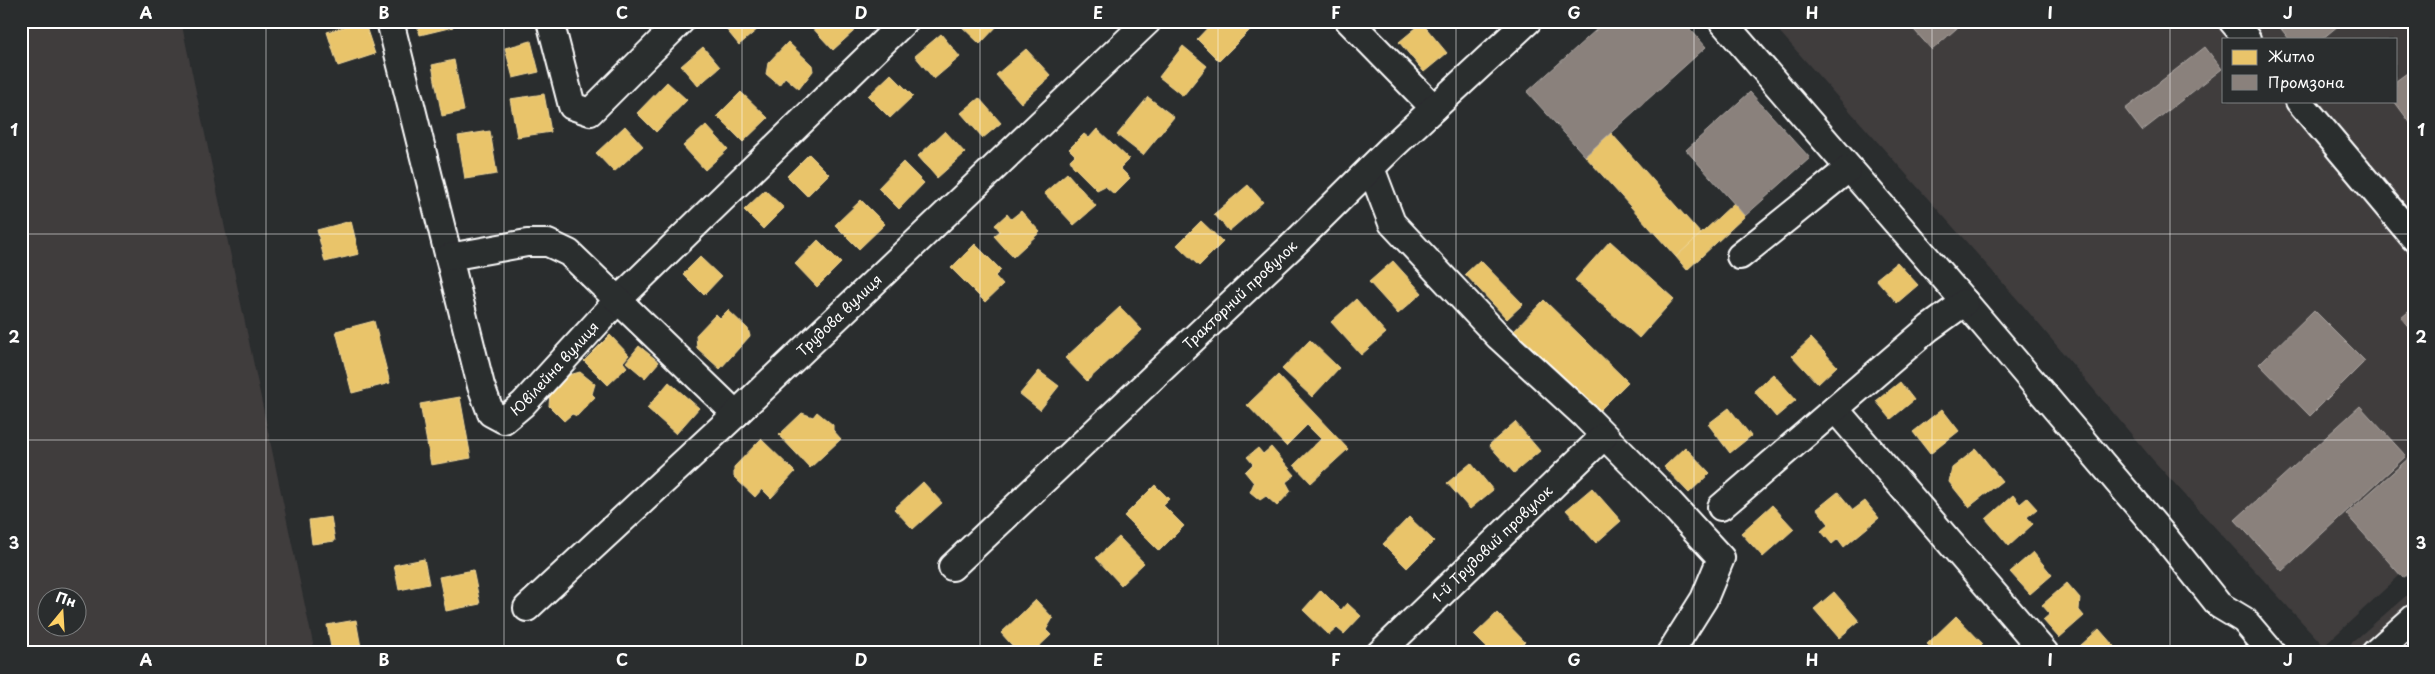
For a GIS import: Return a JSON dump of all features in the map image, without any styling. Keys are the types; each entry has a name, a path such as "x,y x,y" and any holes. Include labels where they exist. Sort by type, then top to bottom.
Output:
{"street":[{"name":"Ювілейна вулиця","path":"390,21 481,386 491,413 504,420 523,404 617,301 905,21"},
{"path":"550,21 572,106 590,112 681,21"},
{"name":"Трудова вулиця","path":"527,608 736,414 1148,21"},
{"path":"1349,21 1434,108"},
{"name":"Тракторний провулок","path":"952,567 1292,246 1434,108 1528,21"},
{"path":"1722,21 1848,169 1965,302 2168,541 2219,605 2244,620 2272,653"},
{"path":"2232,21 2246,38"},
{"path":"2300,102 2414,238"},
{"path":"1371,168 1392,223 1500,337 1604,436 1721,558 1704,600 1670,653"},
{"path":"1740,256 1848,169"},
{"path":"449,257 527,243 548,244 569,254 736,414"},
{"path":"1721,507 1928,328 1965,302"},
{"path":"1834,409 2045,653"},
{"name":"1-й Трудовий провулок","path":"1380,653 1604,436"},
{"path":"2387,649 2414,618"}],"shaded area":[{"path":"21,21 181,21 315,653 21,653"},
{"path":"1770,21 2414,21 2414,562 2324,646 2153,460 2026,309"},
{"path":"2414,589 2414,653 2340,653"}],"building: Житло":[{"path":"364,21 375,54 338,66 327,32"},
{"path":"416,21 452,21 453,27 420,35"},
{"path":"723,21 763,21 765,23 739,45 721,23"},
{"path":"810,21 845,21 854,31 833,50 808,23"},
{"path":"956,21 1002,21 980,44"},
{"path":"1214,21 1244,21 1251,29 1219,61 1197,39"},
{"path":"1266,21 1280,21 1274,28"},
{"path":"1422,23 1447,53 1424,72 1399,42"},
{"path":"941,34 960,57 934,79 915,56"},
{"path":"531,41 539,72 513,78 505,48"},
{"path":"788,42 812,65 813,71 799,89 785,77 779,85 766,74 768,63"},
{"path":"1183,46 1207,66 1183,96 1159,77"},
{"path":"703,47 720,67 698,86 681,66"},
{"path":"1026,49 1051,76 1021,103 996,75"},
{"path":"454,60 464,111 442,116 432,65"},
{"path":"891,74 913,96 890,118 868,96"},
{"path":"667,82 687,100 656,132 637,113"},
{"path":"741,92 768,118 743,142 717,116"},
{"path":"544,94 551,132 517,137 510,99"},
{"path":"1148,97 1174,117 1143,155 1117,135"},
{"path":"979,98 1001,123 983,138 961,113"},
{"path":"706,125 728,149 705,170 683,146"},
{"path":"625,126 643,146 614,172 596,153"},
{"path":"1097,129 1129,159 1120,168 1130,178 1114,194 1105,186 1097,190 1073,166 1070,160 1075,155 1069,149 1084,134 1089,138"},
{"path":"490,131 497,174 465,179 458,136"},
{"path":"945,131 965,153 937,178 918,156"},
{"path":"1611,133 1701,234 1676,257 1585,156"},
{"path":"809,154 829,174 807,196 787,176"},
{"path":"903,162 924,183 899,209 878,188"},
{"path":"1067,173 1096,206 1074,225 1044,193"},
{"path":"1248,185 1263,202 1229,231 1214,214"},
{"path":"765,190 784,208 763,229 744,210"},
{"path":"861,200 885,224 859,249 835,225"},
{"path":"1734,203 1745,216 1687,270 1676,257"},
{"path":"1021,211 1040,232 1013,257 994,236 1000,231 995,225 1007,214 1011,219"},
{"path":"351,221 359,254 325,262 317,230"},
{"path":"1201,221 1223,242 1199,266 1177,245"},
{"path":"818,240 841,263 817,287 795,264"},
{"path":"1610,241 1674,299 1639,338 1575,280"},
{"path":"975,244 1001,270 995,276 1003,285 985,302 951,268"},
{"path":"700,257 721,277 704,295 683,274"},
{"path":"1480,260 1523,304 1507,319 1465,274"},
{"path":"1393,261 1422,293 1398,314 1369,282"},
{"path":"1897,262 1918,285 1897,303 1876,279"},
{"path":"1356,299 1386,333 1361,355 1331,322"},
{"path":"1544,300 1628,382 1596,414 1512,333"},
{"path":"1120,307 1142,330 1087,381 1065,358"},
{"path":"728,310 748,329 750,336 720,369 697,348 696,335 716,314 720,318"},
{"path":"374,321 390,383 352,393 336,331"},
{"path":"610,335 629,355 623,362 627,367 608,385 584,361"},
{"path":"1811,338 1837,366 1818,384 1792,356"},
{"path":"1310,340 1339,368 1312,397 1282,369"},
{"path":"639,346 659,362 645,378 626,362"},
{"path":"1039,371 1059,386 1040,410 1020,394"},
{"path":"580,372 595,384 592,394 595,397 577,416 572,414 564,421 549,406 550,393 569,375"},
{"path":"1773,374 1796,400 1776,417 1754,391"},
{"path":"1278,375 1348,449 1311,483 1294,465 1321,439 1307,425 1286,446 1247,405"},
{"path":"669,382 699,408 676,434 647,408"},
{"path":"1900,382 1914,400 1891,419 1876,401"},
{"path":"460,397 471,458 431,465 420,404"},
{"path":"1729,408 1751,436 1730,453 1708,424"},
{"path":"1942,409 1959,431 1930,454 1913,432"},
{"path":"817,412 833,425 833,430 841,439 810,468 779,435 802,413 813,417"},
{"path":"1515,422 1540,451 1514,473 1489,445"},
{"path":"761,439 795,472 771,498 762,489 755,497 734,477 734,467"},
{"path":"1271,447 1295,475 1286,482 1291,491 1277,506 1266,496 1260,500 1250,492 1254,483 1245,472 1253,464 1247,457 1258,448 1263,454"},
{"path":"1685,447 1710,473 1689,493 1664,467"},
{"path":"1976,449 2002,481 1969,507 1949,482 1952,468"},
{"path":"1471,463 1493,490 1470,509 1447,483"},
{"path":"923,482 942,503 913,529 894,509"},
{"path":"1155,485 1169,499 1163,505 1184,526 1159,551 1124,516"},
{"path":"1592,488 1621,521 1596,543 1566,510"},
{"path":"1838,492 1853,510 1865,501 1879,518 1844,547 1838,539 1832,544 1821,531 1829,524 1817,509"},
{"path":"2013,495 2020,504 2027,498 2037,509 2027,517 2033,524 2009,546 1986,519"},
{"path":"1772,505 1794,529 1763,557 1741,533"},
{"path":"331,517 335,541 312,544 309,520"},
{"path":"1409,517 1434,541 1407,568 1383,544"},
{"path":"1119,537 1144,563 1121,585 1096,558"},
{"path":"2033,552 2052,575 2030,594 2010,572"},
{"path":"424,559 429,584 399,590 394,565"},
{"path":"473,570 480,604 446,611 439,577"},
{"path":"2067,583 2080,598 2079,610 2084,616 2059,638 2043,620 2050,614 2042,605"},
{"path":"1321,590 1341,610 1347,603 1361,616 1344,634 1337,628 1329,635 1303,610"},
{"path":"1834,592 1859,621 1839,638 1814,609"},
{"path":"1036,600 1053,618 1046,630 1051,635 1032,653 1019,653 1001,633"},
{"path":"1497,613 1525,642 1514,653 1492,653 1474,635"},
{"path":"1956,616 1983,644 1974,653 1936,653 1927,644"},
{"path":"356,620 362,653 332,653 327,625"},
{"path":"2099,629 2118,653 2086,653 2080,646"}],"building: Промзона":[{"path":"1606,21 1683,21 1706,47 1585,156 1527,92"},
{"path":"1906,21 1965,21 1932,50"},
{"path":"2275,21 2344,21 2323,38 2288,38"},
{"path":"2205,47 2222,69 2142,131 2125,109"},
{"path":"2414,68 2414,128 2395,102 2398,102 2398,80"},
{"path":"1750,92 1810,158 1745,216 1686,150"},
{"path":"2414,307 2414,333 2401,318"},
{"path":"2314,310 2365,361 2310,416 2259,364"},
{"path":"2360,406 2406,456 2282,571 2235,520"},
{"path":"2410,457 2414,461 2414,569 2403,578 2346,514"}]}
